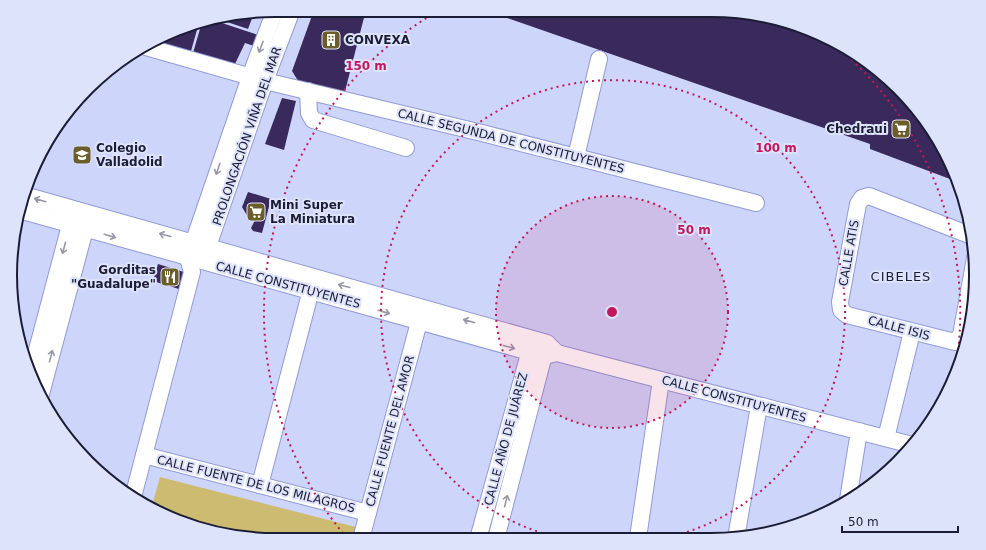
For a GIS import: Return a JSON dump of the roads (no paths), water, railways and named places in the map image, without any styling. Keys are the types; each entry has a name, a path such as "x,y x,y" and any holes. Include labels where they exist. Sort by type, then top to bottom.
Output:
{"street":[{"name":"PROLONGACIÓN VIÑA DEL MAR","path":"197,257 250,77 272,17"},
{"name":"PROLONGACIÓN VIÑA DEL MAR","path":"197,257 289,17"},
{"path":"152,49 265,81"},
{"path":"576,157 599,59"},
{"name":"CALLE SEGUNDA DE CONSTITUYENTES","path":"265,81 576,157 756,203"},
{"path":"308,91 309,113 313,120 406,148"},
{"name":"CALLE ATIS","path":"841,310 840,302 856,211 862,198 868,196 966,234"},
{"name":"CALLE CONSTITUYENTES","path":"29,197 79,219 197,257 419,322 542,349"},
{"name":"CALLE CONSTITUYENTES","path":"25,211 79,219"},
{"path":"34,365 79,219"},
{"path":"43,386 79,219"},
{"path":"135,492 197,257"},
{"name":"CALLE CONSTITUYENTES","path":"197,257 542,349 906,443"},
{"path":"260,485 311,290"},
{"name":"CALLE ISIS","path":"841,310 847,314 952,342 958,340 961,335 968,299"},
{"name":"CALLE FUENTE DEL AMOR","path":"363,533 419,322"},
{"path":"886,438 912,332"},
{"name":"CALLE AÑO DE JUÁREZ","path":"497,533 542,349"},
{"name":"CALLE AÑO DE JUÁREZ","path":"480,533 542,349"},
{"path":"639,533 661,380"},
{"path":"737,531 760,406"},
{"path":"849,493 859,431"},
{"name":"CALLE FUENTE DE LOS MILAGROS","path":"144,455 368,513"}],"place":[{"name":"CONVEXA","path":"331,40"},
{"name":"Chedraui","path":"901,129"},
{"name":"Colegio Valladolid","path":"82,155"},
{"name":"Mini Super La Miniatura","path":"256,212"},
{"name":"Gorditas \"Guadalupe\"","path":"170,277"}],"district":[{"name":"CIBELES","path":"901,276"}]}
